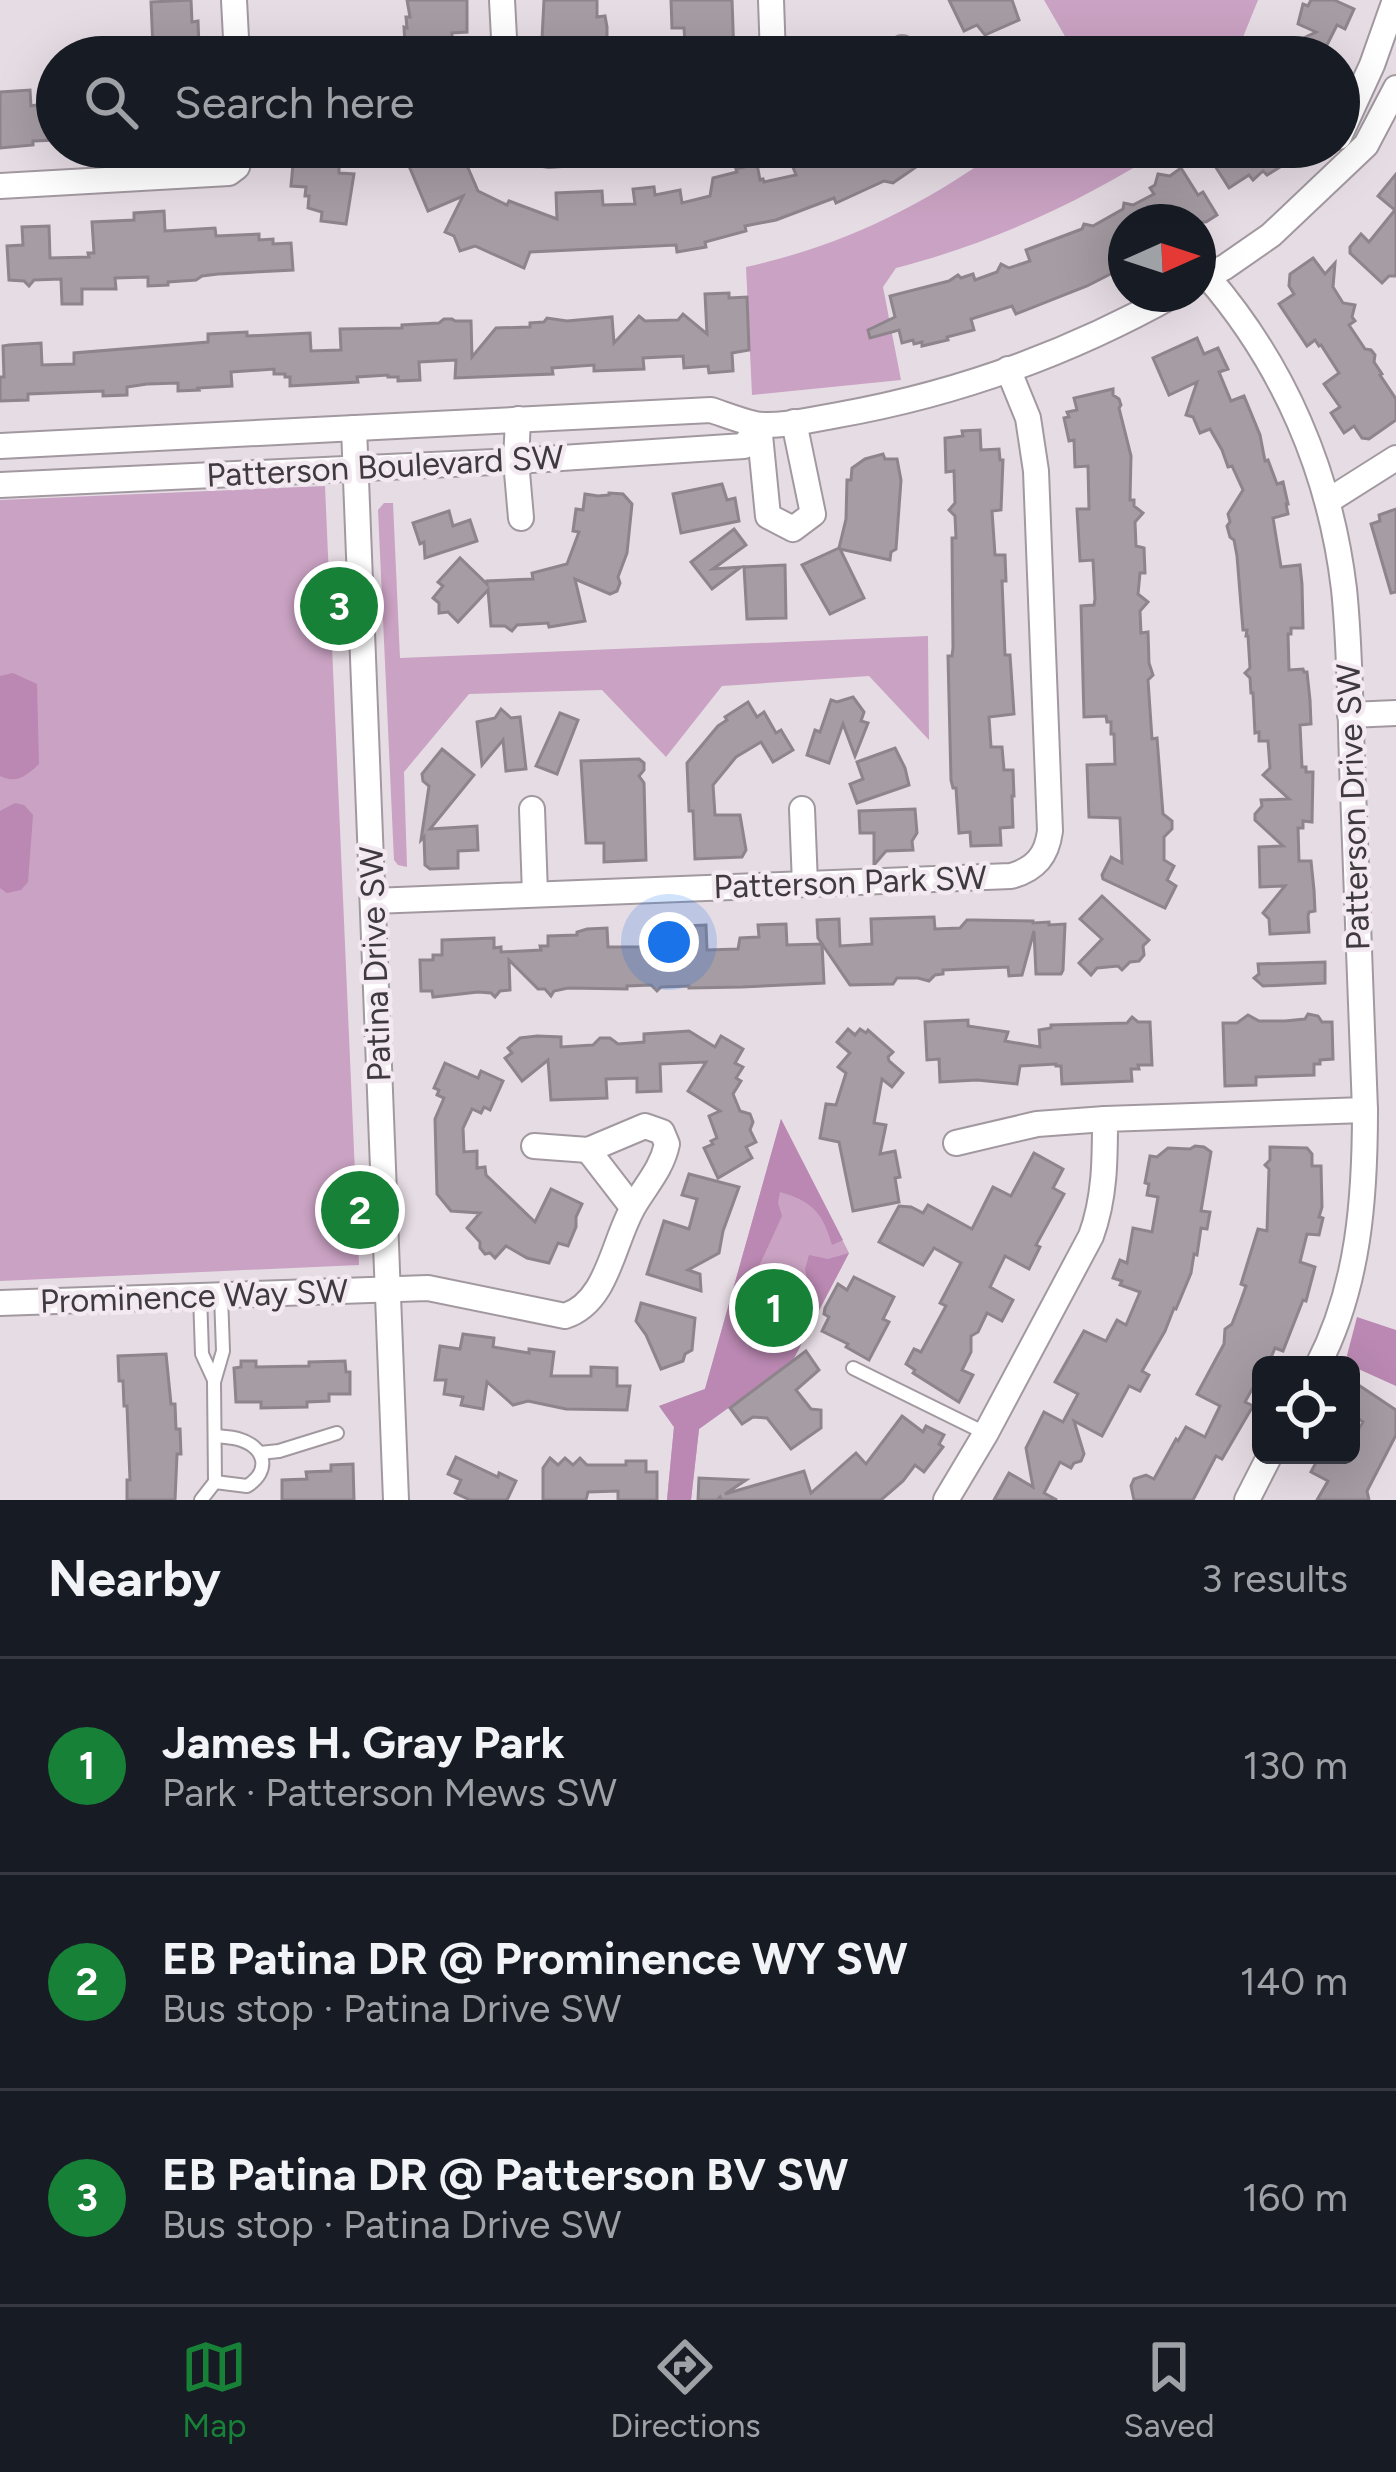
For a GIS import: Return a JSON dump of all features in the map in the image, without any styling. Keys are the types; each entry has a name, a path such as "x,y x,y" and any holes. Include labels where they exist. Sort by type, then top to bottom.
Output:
{"street":[{"path":"234,0 237,36"},
{"path":"502,0 504,36"},
{"path":"771,0 772,36"},
{"path":"1360,91 1395,0"},
{"path":"1360,150 1396,88"},
{"path":"0,186 230,173 236,168"},
{"path":"1320,187 1327,168"},
{"path":"1216,271 1271,235 1341,168"},
{"name":"Patterson Drive SW","path":"1216,290 1269,359 1297,414 1328,501 1344,593 1365,1181 1356,1250 1338,1319 1322,1356"},
{"name":"Patterson Boulevard SW","path":"0,446 711,410 759,425 794,422 949,390 1080,343 1140,312"},
{"name":"Patterson Park SW","path":"373,902 1011,876 1033,867 1048,847 1051,830 1036,471 1028,418 1008,369"},
{"path":"518,419 521,518"},
{"path":"759,425 768,516 793,529 813,514 794,422"},
{"name":"Patterson Boulevard SW","path":"0,485 744,446 759,425"},
{"name":"Patina Drive SW","path":"354,428 397,1500"},
{"path":"1328,501 1396,458"},
{"path":"1350,715 1396,713"},
{"path":"532,809 535,894"},
{"path":"802,809 805,884"},
{"path":"956,1143 1036,1124 1365,1110"},
{"path":"946,1500 1091,1236 1105,1166 1105,1119"},
{"path":"534,1145 588,1150 645,1126 662,1132 667,1151 632,1207 588,1150"},
{"name":"Prominence Way SW","path":"0,1303 428,1288 550,1315 573,1313 591,1297 632,1207"},
{"path":"1247,1500 1265,1464"}],"lane":[{"path":"210,1295 202,1354 214,1382"},
{"path":"201,1500 215,1482 214,1382 223,1352 210,1295"},
{"path":"853,1368 986,1433"},
{"path":"216,1436 238,1439 260,1453 337,1433"},
{"path":"215,1482 240,1487 253,1483 261,1473 260,1453"}],"shaded area":[{"path":"1044,0 1258,0 1243,36 1065,36"},
{"path":"972,168 1132,168 1036,218 896,268 883,287 901,380 752,395 746,267 849,235"},
{"path":"325,486 359,1265 0,1281 0,500"},
{"path":"384,503 393,503 400,658 928,636 929,740 869,676 722,686 666,757 602,690 469,694 404,772 407,867 398,865 394,860 378,510"},
{"path":"13,673 37,684 39,764 16,779 0,776 0,676"},
{"path":"15,803 33,815 28,882 21,890 7,893 0,888 0,811"},
{"path":"781,1119 849,1253 792,1362 699,1429 691,1500 667,1500 674,1427 659,1406 705,1389"},
{"path":"781,1119 843,1240 832,1245 815,1210 780,1192 782,1216 744,1307 759,1325 789,1322 807,1280 809,1255 828,1259 849,1253 792,1362 699,1429 691,1500 667,1500 674,1427 659,1406 705,1389"},
{"path":"1357,1317 1396,1330 1396,1386 1360,1370 1360,1356 1347,1356"}],"building":[{"path":"191,0 199,36 152,36 151,2"},
{"path":"407,0 467,0 467,32 405,36 406,17 410,17"},
{"path":"544,0 597,0 597,17 605,16 607,36 542,36"},
{"path":"671,0 732,0 733,36 685,36 684,28 672,28"},
{"path":"949,0 1012,0 1019,20 985,35 977,25 964,31"},
{"path":"1311,0 1334,0 1354,9 1345,29 1337,25 1332,36 1308,36 1316,32 1298,24 1303,4 1308,6"},
{"path":"30,90 31,106 36,105 33,145 0,148 0,92"},
{"path":"293,168 339,168 339,173 354,174 346,224 321,221 322,212 308,208 306,187 291,186"},
{"path":"410,168 468,168 478,191 557,219 556,193 602,191 603,205 635,204 633,189 654,187 655,195 680,190 682,203 710,196 713,178 740,168 758,168 764,182 796,175 793,168 915,168 893,183 884,181 836,203 834,198 745,226 746,231 705,242 706,247 677,252 676,245 530,252 524,268 475,246 460,251 454,236 445,232 463,196 428,211"},
{"path":"1181,168 1198,195 1203,192 1210,204 1135,204 1154,194 1150,188 1158,174 1170,176"},
{"path":"1216,168 1278,168 1267,175 1263,171 1253,180 1249,175 1229,188"},
{"path":"1396,174 1396,276 1382,283 1350,253 1350,247 1361,234 1369,242 1395,210 1378,196"},
{"path":"164,211 165,231 215,228 216,236 259,234 259,240 273,239 273,244 291,243 293,270 218,274 148,286 148,277 115,278 116,289 82,289 82,304 62,304 61,279 34,280 29,286 9,280 7,246 23,245 22,227 49,226 50,258 89,257 88,253 94,253 92,222 134,220 134,213"},
{"path":"1108,218 1108,275 1087,286 1016,314 1012,306 971,319 974,330 948,340 922,346 913,340 902,343 899,330 870,338 868,330 895,317 890,296 958,275 973,274 975,280 997,272 1001,264 1009,268 1030,261 1026,250 1082,229 1084,224 1093,226"},
{"path":"1313,258 1325,274 1335,263 1333,287 1343,303 1355,305 1355,321 1349,325 1365,349 1375,355 1380,375 1396,399 1396,420 1369,439 1362,438 1354,426 1344,433 1331,413 1340,407 1324,384 1339,373 1321,345 1315,340 1307,346 1279,304 1294,294 1290,274"},
{"path":"729,293 729,298 747,297 749,350 732,353 733,371 684,368 683,356 643,358 644,369 594,371 594,365 552,368 553,374 455,378 456,360 419,362 420,380 398,381 388,375 357,377 358,382 290,386 290,377 274,374 274,369 231,372 232,386 199,390 178,391 178,383 147,384 127,387 127,395 103,396 103,391 28,394 28,400 0,401 3,346 9,345 41,343 42,365 74,364 74,353 208,342 208,334 247,332 247,336 310,333 311,351 341,350 340,329 402,328 452,319 471,321 472,357 496,328 530,327 547,318 612,317 614,343 639,316 645,321 678,320 683,314 707,334 705,294"},
{"path":"1197,338 1204,354 1218,348 1228,369 1219,372 1231,401 1244,396 1265,461 1277,484 1283,482 1288,504 1288,514 1273,518 1281,567 1300,565 1303,628 1291,628 1288,634 1289,670 1307,672 1310,700 1311,724 1300,725 1302,767 1313,772 1312,822 1303,821 1303,828 1298,828 1299,861 1311,861 1315,911 1309,912 1309,932 1270,934 1269,919 1263,913 1285,886 1260,887 1259,847 1283,846 1255,820 1255,814 1261,800 1289,799 1263,775 1270,768 1268,741 1259,741 1259,732 1255,733 1253,693 1245,673 1250,668 1248,636 1243,630 1234,540 1227,526 1228,514 1243,490 1210,429 1200,433 1193,417 1186,415 1197,382 1169,395 1153,358"},
{"path":"1113,389 1131,456 1130,500 1143,513 1135,522 1136,546 1144,548 1145,573 1140,573 1138,594 1148,602 1140,611 1141,633 1148,632 1152,739 1157,738 1163,814 1172,821 1164,837 1164,860 1174,866 1167,880 1176,886 1165,908 1103,879 1111,857 1122,863 1120,818 1089,817 1087,765 1115,764 1114,734 1106,716 1084,717 1081,606 1094,605 1095,599 1093,560 1080,561 1077,509 1089,509 1088,466 1075,467 1074,440 1069,441 1064,418 1077,410 1074,398"},
{"path":"980,430 981,450 999,449 1003,460 1001,510 992,511 995,555 1005,555 1005,655 1010,655 1014,714 989,717 991,747 1002,747 1004,770 1013,770 1014,796 1013,827 1000,828 1001,845 971,846 970,832 959,833 956,788 951,780 948,656 953,648 952,538 956,538 955,516 949,510 955,503 954,471 946,472 945,438"},
{"path":"883,454 885,459 897,459 901,480 896,549 890,560 840,549 864,598 830,614 802,565 839,548 852,468"},
{"path":"722,484 727,500 735,498 739,521 681,533 673,494"},
{"path":"585,494 623,494 632,504 627,553 617,591 610,594 575,579 585,621 549,627 548,623 517,625 512,631 491,626 488,590 458,622 448,612 439,613 439,603 433,598 443,586 438,582 460,558 487,584 533,579 532,573 567,564 579,532 573,531 576,509 583,510"},
{"path":"1396,509 1396,592 1391,593 1371,524 1380,521 1379,515"},
{"path":"449,511 453,526 470,520 477,541 425,558 424,542 420,544 413,523"},
{"path":"734,529 746,545 713,569 741,567 712,589 691,562"},
{"path":"785,565 786,618 747,619 744,567"},
{"path":"853,697 864,712 861,721 868,723 855,756 843,724 829,763 807,755 831,700"},
{"path":"748,702 757,717 764,712 776,733 781,730 793,750 773,762 761,742 736,757 713,785 715,815 740,815 746,850 742,857 695,859 687,763 725,717"},
{"path":"501,709 511,718 520,717 526,769 506,771 503,740 482,765 477,722 495,718"},
{"path":"560,713 578,720 557,774 536,766"},
{"path":"895,748 909,785 857,803 850,784 863,779 857,762"},
{"path":"442,749 474,775 430,829 477,826 478,850 458,851 458,868 430,869 425,865 424,837 421,840 429,786 422,774"},
{"path":"639,759 644,763 639,776 644,783 646,860 604,862 604,843 586,843 581,761"},
{"path":"915,809 913,850 886,851 874,865 874,833 860,833 859,811"},
{"path":"1102,896 1149,940 1139,961 1122,970 1118,966 1097,968 1091,975 1079,963 1102,939 1080,919"},
{"path":"934,917 935,929 960,928 967,920 1065,924 1063,970 1061,974 1036,974 1034,931 1022,975 1009,976 1008,967 943,970 929,981 897,978 893,984 850,985 818,938 817,920 839,919 840,946 872,944 871,919"},
{"path":"786,924 787,945 822,944 824,983 661,987 657,991 651,985 568,988 551,996 509,960 510,990 495,997 478,992 433,997 432,991 421,991 420,960 442,955 442,940 494,938 494,948 501,947 501,952 541,950 540,946 548,946 548,936 607,928 608,947 648,947 655,945 654,932 706,925 707,950 738,949 740,938 759,937 758,925"},
{"path":"1325,962 1325,983 1263,986 1254,978 1259,974 1258,964"},
{"path":"1308,1014 1332,1022 1333,1059 1314,1064 1314,1075 1256,1077 1256,1085 1225,1086 1223,1023 1237,1023 1248,1015 1259,1021 1285,1021 1305,1019"},
{"path":"1132,1017 1150,1022 1152,1065 1131,1069 1132,1081 1062,1084 1061,1066 1056,1064 1020,1066 1017,1084 940,1082 939,1059 927,1060 925,1022 968,1020 968,1026 1008,1032 1005,1041 1040,1047 1039,1030 1051,1025 1127,1023"},
{"path":"848,1029 855,1035 860,1029 868,1030 893,1052 889,1061 903,1073 892,1087 882,1079 874,1123 886,1125 880,1154 895,1151 899,1202 853,1211 839,1142 820,1138 826,1104 836,1105 846,1073 838,1067 850,1053 837,1042"},
{"path":"689,1031 715,1047 721,1036 743,1049 735,1063 743,1067 736,1078 741,1081 733,1094 740,1111 750,1114 756,1142 746,1147 752,1158 718,1178 704,1148 717,1138 709,1116 720,1111 688,1091 706,1062 660,1064 661,1091 637,1092 637,1078 606,1079 607,1098 551,1100 548,1060 522,1081 505,1058 520,1038 561,1037 561,1047 593,1045 600,1038 618,1044 644,1042 644,1034"},
{"path":"445,1063 478,1078 481,1071 503,1081 490,1110 472,1109 463,1128 464,1152 477,1151 477,1168 485,1167 486,1175 535,1222 551,1189 582,1204 568,1246 558,1243 549,1263 506,1246 495,1258 485,1254 467,1228 480,1213 451,1211 437,1194 435,1119 444,1098 434,1088"},
{"path":"1195,1146 1211,1152 1201,1211 1210,1212 1207,1229 1201,1228 1191,1273 1142,1371 1149,1375 1140,1391 1129,1386 1102,1436 1074,1421 1084,1454 1071,1468 1060,1462 1044,1493 1057,1500 994,1500 1009,1473 1033,1487 1026,1448 1044,1412 1063,1422 1078,1394 1055,1382 1084,1331 1106,1341 1117,1320 1126,1325 1140,1292 1113,1278 1120,1260 1127,1263 1133,1228 1152,1232 1158,1197 1147,1195 1150,1156 1157,1157 1168,1148"},
{"path":"1270,1147 1307,1148 1312,1166 1321,1166 1319,1217 1323,1218 1319,1235 1307,1234 1300,1262 1315,1267 1306,1301 1283,1351 1275,1348 1272,1356 1252,1356 1252,1389 1245,1402 1252,1408 1222,1459 1216,1456 1193,1500 1134,1500 1134,1479 1146,1475 1154,1479 1186,1427 1205,1437 1220,1406 1197,1394 1240,1303 1258,1229 1267,1231 1269,1169 1265,1165"},
{"path":"1034,1153 1063,1169 1053,1188 1064,1194 1036,1245 1040,1247 1029,1269 1005,1256 990,1287 1013,1300 1002,1321 987,1313 971,1336 971,1352 962,1370 973,1375 959,1402 906,1364 914,1349 921,1352 946,1306 940,1303 961,1263 934,1248 923,1265 879,1242 899,1206 923,1213 928,1205 972,1229 993,1187 1011,1196"},
{"path":"689,1174 739,1187 719,1253 688,1270 700,1274 701,1291 647,1274 664,1221 689,1229 697,1199 682,1195"},
{"path":"854,1277 894,1297 883,1319 889,1322 869,1360 822,1331 829,1317 825,1308 838,1284 847,1290"},
{"path":"641,1303 695,1318 692,1350 683,1361 661,1369 636,1321"},
{"path":"463,1334 494,1338 493,1347 554,1352 551,1376 591,1376 591,1367 617,1368 617,1386 630,1386 627,1410 566,1409 528,1401 513,1405 487,1382 483,1409 461,1405 463,1397 444,1394 446,1380 435,1380 440,1346 460,1349"},
{"path":"806,1351 819,1370 796,1390 811,1409 821,1410 821,1428 791,1449 767,1418 753,1417 742,1424 730,1408"},
{"path":"166,1354 171,1404 175,1404 176,1429 180,1429 175,1500 127,1500 127,1406 118,1356"},
{"path":"241,1361 256,1361 256,1367 345,1361 350,1394 329,1394 329,1401 307,1402 307,1407 261,1408 261,1402 236,1402 234,1368 241,1367"},
{"path":"1360,1386 1396,1410 1396,1435 1367,1491 1369,1500 1317,1500 1328,1481 1311,1472 1315,1464 1360,1464"},
{"path":"902,1416 923,1432 926,1426 944,1435 939,1444 943,1447 924,1472 915,1465 881,1500 698,1500 699,1478 746,1480 725,1494 804,1471 811,1493 856,1453 866,1464"},
{"path":"456,1457 516,1481 507,1500 470,1500 455,1493 461,1480 448,1474"},
{"path":"550,1458 558,1465 565,1458 573,1465 580,1458 587,1465 646,1461 646,1472 657,1472 657,1500 618,1500 618,1491 588,1492 586,1500 543,1500 543,1468"},
{"path":"353,1464 354,1500 282,1500 282,1480 307,1479 306,1472"}],"place":[{"name":"EB Patina DR @ Patterson BV SW","path":"339,606"},
{"name":"EB Patina DR @ Prominence WY SW","path":"360,1210"},
{"name":"James H. Gray Park","path":"774,1308"}]}
